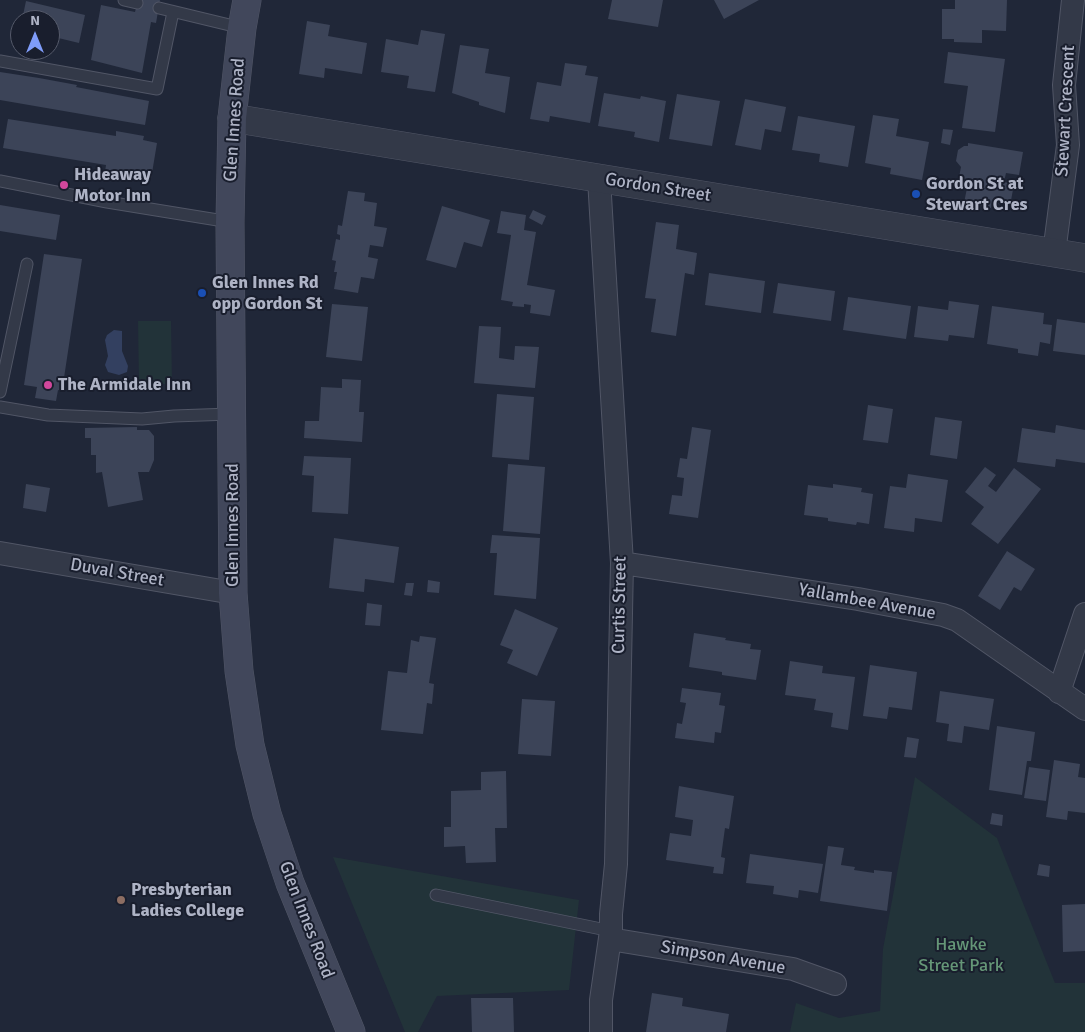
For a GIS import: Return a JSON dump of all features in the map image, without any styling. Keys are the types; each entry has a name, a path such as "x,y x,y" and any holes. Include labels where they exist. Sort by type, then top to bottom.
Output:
{"main road":[{"name":"Glen Innes Road","path":"247,0 232,118 230,222 233,593 239,671 250,745 267,814 290,882 350,1032"}],"street":[{"name":"Stewart Crescent","path":"1054,253 1068,145 1064,85 1073,0"},
{"name":"Gordon Street","path":"232,118 1085,258"},
{"name":"Curtis Street","path":"599,179 622,563 616,864 610,935 601,1000 601,1032"},
{"name":"Duval Street","path":"0,553 233,593"},
{"name":"Yallambee Avenue","path":"622,563 858,599 943,615 957,620 1085,709"},
{"path":"1059,692 1085,614"},
{"name":"Simpson Avenue","path":"610,935 793,969 835,984"}],"lane":[{"path":"124,0 137,3"},
{"path":"159,8 242,28"},
{"path":"0,61 157,89 172,12"},
{"path":"0,181 108,202 230,222"},
{"path":"0,392 27,264"},
{"path":"0,407 48,415 142,419 231,414"},
{"path":"436,896 610,935"}],"green space":[{"path":"138,321 171,321 172,384 139,384"},
{"name":"Hawke Street Park","path":"915,777 997,838 1055,983 1085,983 1085,1032 790,1032 796,1003 839,1018 880,1011 883,949"},
{"path":"333,857 579,900 569,990 437,996 418,1032 405,1032"}],"water":[{"path":"114,330 122,331 122,351 128,366 127,372 119,375 108,372 105,365 108,356 105,340 107,335"}],"building":[{"path":"138,0 160,0 156,23 151,22 142,73 91,60 101,5 135,12"},
{"path":"612,0 663,0 658,27 608,19"},
{"path":"714,0 759,0 724,19"},
{"path":"955,0 1007,0 1006,31 982,30 982,43 954,42 954,39 942,39 942,9 955,9"},
{"path":"26,1 85,15 79,43 60,38 60,10 24,10"},
{"path":"307,21 330,25 328,36 367,43 362,74 325,68 324,78 299,74"},
{"path":"421,30 445,34 435,92 407,88 409,76 381,72 386,39 418,45"},
{"path":"460,45 489,49 485,73 510,77 505,113 479,105 479,102 452,93"},
{"path":"948,52 1005,59 995,132 962,128 968,86 944,83"},
{"path":"565,63 587,66 585,75 598,77 590,123 550,116 549,122 530,119 537,82 561,86"},
{"path":"0,72 77,85 76,87 149,101 145,125 0,100"},
{"path":"604,93 640,99 641,96 666,101 659,142 634,137 635,132 598,126"},
{"path":"677,94 720,101 712,146 669,139"},
{"path":"745,99 786,107 781,132 765,129 761,150 735,145"},
{"path":"873,115 899,119 896,136 929,142 922,180 890,174 891,168 865,163"},
{"path":"798,116 855,126 848,167 819,162 820,154 792,150"},
{"path":"8,119 116,136 116,131 144,136 143,140 157,143 151,179 120,174 118,181 104,179 106,165 3,148"},
{"path":"943,129 953,130 950,145 941,143"},
{"path":"968,143 1023,152 1019,175 1006,173 1004,182 1014,184 1010,206 992,203 991,208 964,203 968,183 958,182 961,167 956,161 958,150 968,146"},
{"path":"348,191 365,193 364,201 377,203 374,226 387,228 383,247 370,245 368,257 378,259 374,279 361,277 358,293 334,289 337,272 334,272 336,261 332,260 336,239 340,240 340,235 337,234 338,225 342,226"},
{"path":"0,205 60,215 56,240 0,231"},
{"path":"442,206 490,220 482,247 464,242 456,268 426,260"},
{"path":"533,210 546,216 542,225 529,218"},
{"path":"501,211 526,215 524,230 536,232 527,285 555,290 550,316 530,313 531,305 524,304 524,307 512,306 513,302 501,300 511,235 497,233"},
{"path":"656,222 679,225 676,249 697,253 694,275 685,273 676,336 651,332 656,299 645,298"},
{"path":"44,254 82,259 62,391 58,390 56,401 35,398 37,387 24,385"},
{"path":"709,273 765,281 761,313 705,305"},
{"path":"778,283 835,291 831,321 773,313"},
{"path":"848,297 911,306 906,339 843,330"},
{"path":"949,301 979,305 974,338 949,335 948,341 914,337 918,306 948,310"},
{"path":"332,304 368,307 362,361 326,357"},
{"path":"992,306 1044,313 1043,324 1052,325 1050,344 1040,342 1038,356 1018,353 1018,349 987,344"},
{"path":"1057,319 1085,323 1085,355 1053,351"},
{"path":"479,326 501,327 499,358 514,360 515,346 539,347 535,388 474,383"},
{"path":"342,379 361,380 359,412 364,412 362,442 304,438 305,421 319,421 321,387 342,388"},
{"path":"497,394 534,397 529,460 492,457"},
{"path":"868,405 893,409 888,443 863,440"},
{"path":"935,417 962,421 957,459 930,455"},
{"path":"1056,425 1085,430 1085,463 1056,459 1055,467 1017,462 1022,428 1055,433"},
{"path":"137,427 137,430 149,430 154,436 154,460 149,472 138,472 143,500 108,507 102,472 96,473 96,455 91,455 91,438 85,438 85,428"},
{"path":"692,427 711,430 698,518 669,514 672,495 682,496 684,478 677,477 680,458 687,459"},
{"path":"304,456 351,458 348,514 312,512 314,476 302,475"},
{"path":"508,464 545,467 540,534 503,531"},
{"path":"985,467 996,475 988,486 996,492 1014,468 1041,489 998,544 971,524 984,507 965,492"},
{"path":"908,474 948,480 942,522 915,518 914,532 884,528 890,486 906,488"},
{"path":"26,484 50,488 46,512 23,508"},
{"path":"833,484 862,488 861,492 873,494 869,524 857,522 856,525 828,521 828,518 804,515 808,485 833,488"},
{"path":"492,535 540,538 536,599 494,595 497,553 490,553"},
{"path":"334,538 399,547 394,583 365,579 364,592 329,588"},
{"path":"1007,551 1035,569 1021,591 1014,587 1000,610 978,596"},
{"path":"428,580 440,582 439,593 427,592"},
{"path":"406,583 414,583 412,596 404,595"},
{"path":"367,603 382,605 380,626 365,625"},
{"path":"515,609 558,628 537,676 507,663 513,650 500,645"},
{"path":"694,633 751,644 750,649 761,650 756,680 722,675 722,672 689,667"},
{"path":"420,636 436,638 429,683 434,684 432,704 427,703 423,734 381,730 388,671 407,673 411,640 419,642"},
{"path":"790,661 823,666 822,673 855,677 848,730 831,727 833,713 814,710 816,699 785,695"},
{"path":"870,665 917,672 912,710 889,707 887,719 863,716"},
{"path":"682,688 721,693 719,705 725,706 721,733 715,732 714,743 675,738 677,723 682,724 686,703 680,702"},
{"path":"940,691 994,699 989,730 964,726 962,743 947,741 949,724 936,722"},
{"path":"522,699 555,701 551,756 518,754"},
{"path":"997,726 1035,732 1031,761 1027,761 1022,795 989,790"},
{"path":"907,737 919,739 916,758 904,757"},
{"path":"1054,760 1080,764 1078,777 1085,778 1085,813 1068,811 1067,820 1046,817"},
{"path":"1029,767 1050,770 1046,801 1024,798"},
{"path":"506,771 507,828 495,828 496,862 466,863 465,846 444,847 444,827 451,827 451,791 481,790 481,772"},
{"path":"679,786 734,796 729,829 725,828 721,857 725,858 723,874 713,873 714,867 666,860 670,833 691,836 693,820 675,817"},
{"path":"992,813 1003,815 1002,826 990,824"},
{"path":"828,846 844,848 841,865 855,867 854,870 874,873 874,870 892,872 887,911 820,901"},
{"path":"750,854 823,864 818,893 799,890 798,898 773,894 774,886 746,883"},
{"path":"1039,864 1050,866 1049,877 1037,875"},
{"path":"1085,904 1085,951 1063,952 1062,905"},
{"path":"652,993 683,998 682,1006 729,1014 726,1032 646,1032"},
{"path":"471,998 513,998 514,1032 472,1032"}],"place":[{"name":"Hideaway Motor Inn","path":"64,185"},
{"name":"Gordon St at Stewart Cres","path":"916,194"},
{"name":"Glen Innes Rd opp Gordon St","path":"202,293"},
{"name":"The Armidale Inn","path":"48,385"},
{"name":"Presbyterian Ladies College","path":"121,900"}]}
